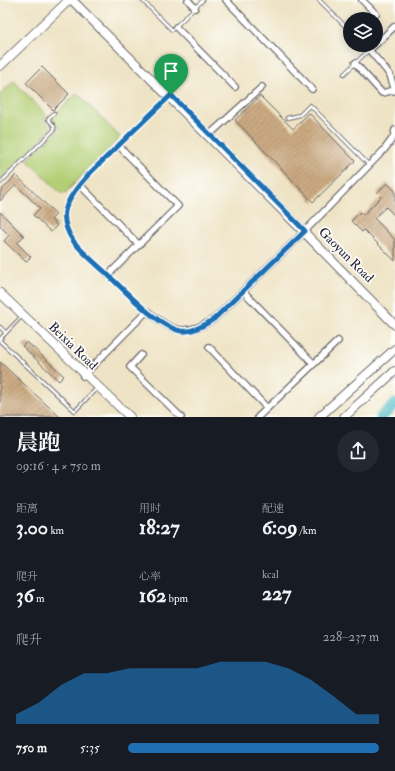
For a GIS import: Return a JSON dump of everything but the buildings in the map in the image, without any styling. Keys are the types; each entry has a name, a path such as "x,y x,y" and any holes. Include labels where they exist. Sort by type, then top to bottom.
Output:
{"main road":[{"path":"0,61 63,0"},
{"path":"0,66 69,0"},
{"name":"Gaoyun Road","path":"72,0 209,134 395,324"},
{"name":"Gaoyun Road","path":"77,0 304,231"},
{"name":"Beixia Road","path":"0,293 126,417"},
{"name":"Beixia Road","path":"0,297 130,417"},
{"path":"319,417 395,349"},
{"path":"344,417 395,371"}],"street":[{"path":"188,0 195,8"},
{"path":"226,0 312,89"},
{"path":"362,0 374,12"},
{"path":"176,27 235,88"},
{"path":"383,39 394,30"},
{"path":"355,63 382,93 395,90 390,75 371,52"},
{"path":"209,134 262,87"},
{"path":"84,375 147,311 160,322 182,331 205,325 214,319 369,166 394,139 395,130"},
{"path":"108,276 178,206 119,146"},
{"path":"80,185 139,245"},
{"path":"243,291 314,364"},
{"path":"258,417 338,341"},
{"path":"209,347 267,408"},
{"path":"141,355 130,367 181,417"}],"lane":[{"path":"142,0 172,30 203,0"},
{"path":"319,0 343,24"},
{"path":"344,74 367,52"},
{"path":"147,311 108,276 74,242 68,232 65,222 65,212 69,201 80,185 170,96"},
{"path":"287,118 300,114 310,105 369,166"},
{"path":"0,183 54,130 54,126 48,120 54,113"},
{"path":"21,317 0,340 75,411 96,389"},
{"path":"0,327 6,333"}],"green space":[{"path":"14,81 47,116 44,119 50,127 50,130 0,180 0,94"},
{"path":"77,93 120,137 63,195 27,160 60,129 53,121 53,117"}],"waterway":[{"path":"381,417 395,404"}],"route":[{"path":"171,95 305,231 214,319 205,325 182,331 160,322 108,276 74,242 68,232 65,222 65,212 69,201 83,181 171,95"}]}
